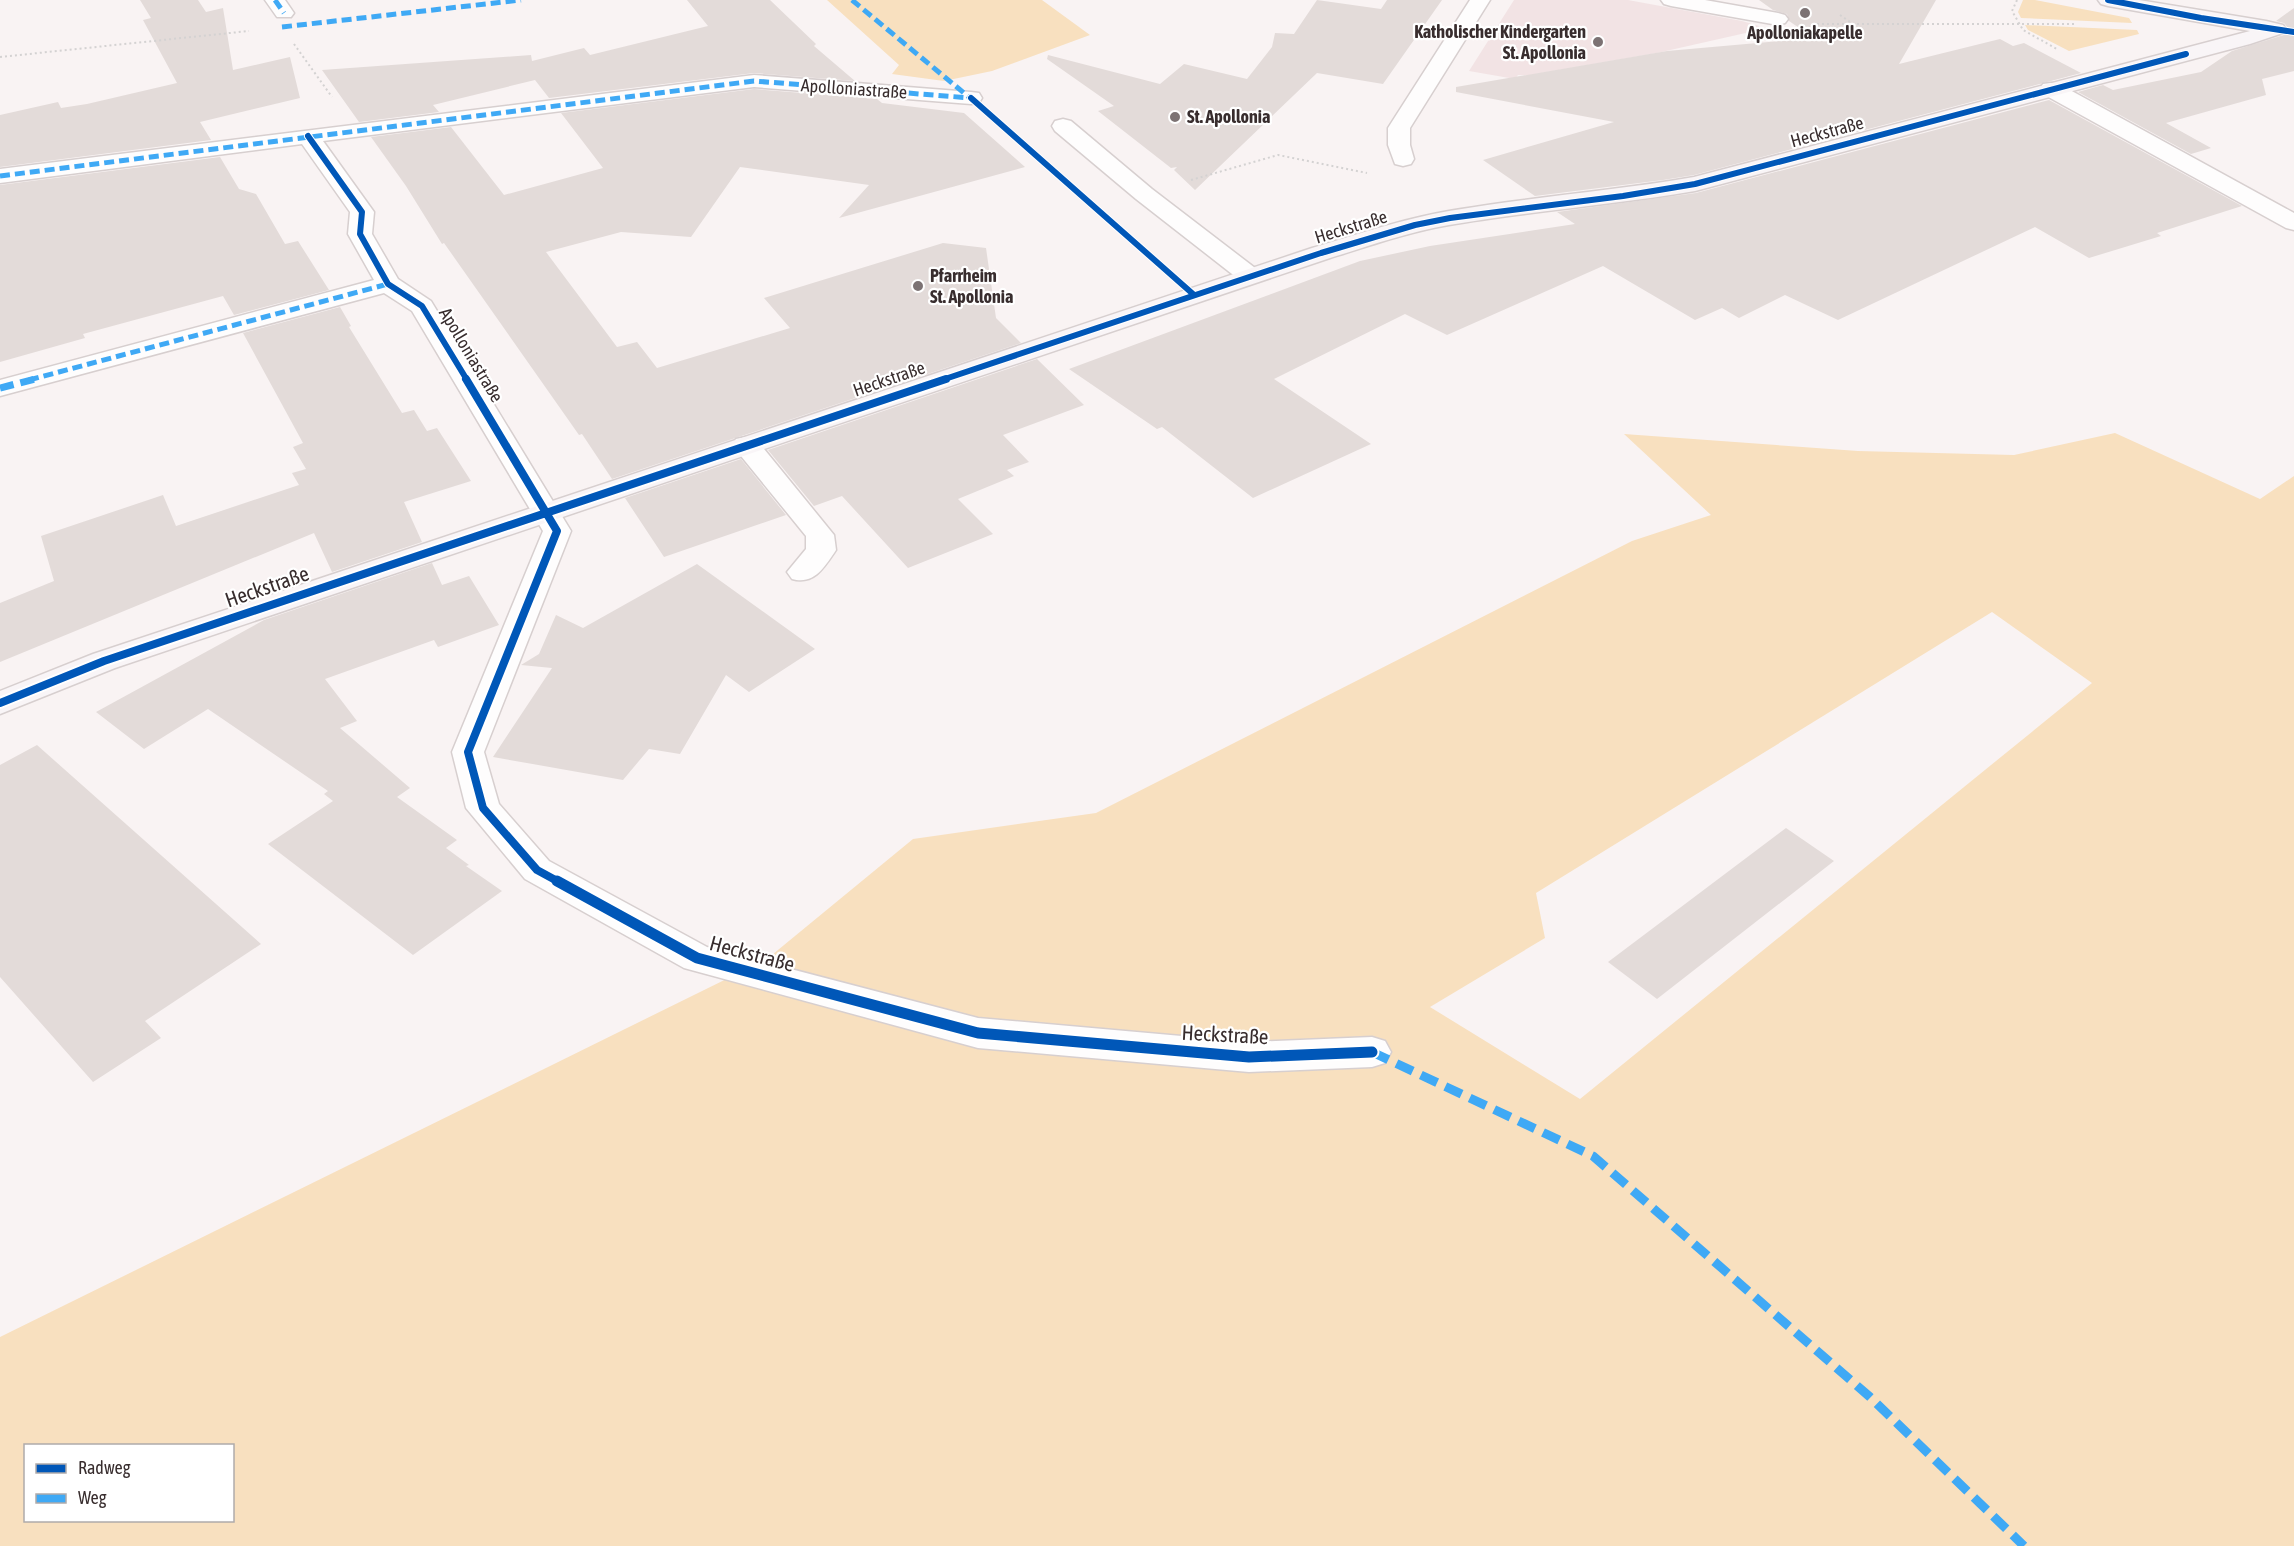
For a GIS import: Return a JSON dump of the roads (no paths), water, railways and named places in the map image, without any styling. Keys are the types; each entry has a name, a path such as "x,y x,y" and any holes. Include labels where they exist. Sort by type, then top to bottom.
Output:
{"main road":[{"path":"2108,0 2278,29"},
{"path":"2177,0 2210,6 2278,29"},
{"path":"2156,9 2170,16 2192,38 2186,54"},
{"name":"Heckstraße","path":"0,703 104,661 547,511 1250,276 1415,225 1450,218 1623,196 1695,184 2278,29"}],"street":[{"path":"1403,159 1399,145 1399,128 1480,0"},
{"path":"1671,0 1778,19"},
{"name":"Apolloniastraße","path":"0,176 355,129 754,81 971,98"},
{"path":"2052,89 2294,223"},
{"path":"1063,126 1144,194 1250,276"},
{"name":"Apolloniastraße","path":"308,136 362,212 360,234 388,284 422,306 547,511"},
{"path":"0,388 388,284"},
{"path":"746,445 820,535 821,550 802,572"},
{"name":"Heckstraße","path":"547,511 557,531 468,752 483,808 537,870 697,958 978,1033 1249,1057 1372,1052"}],"place":[{"name":"Apolloniakapelle","path":"1805,13"},
{"name":"Katholischer Kindergarten St. Apollonia","path":"1598,42"},
{"name":"St. Apollonia","path":"1175,117"},
{"name":"Pfarrheim St. Apollonia","path":"918,286"}]}
